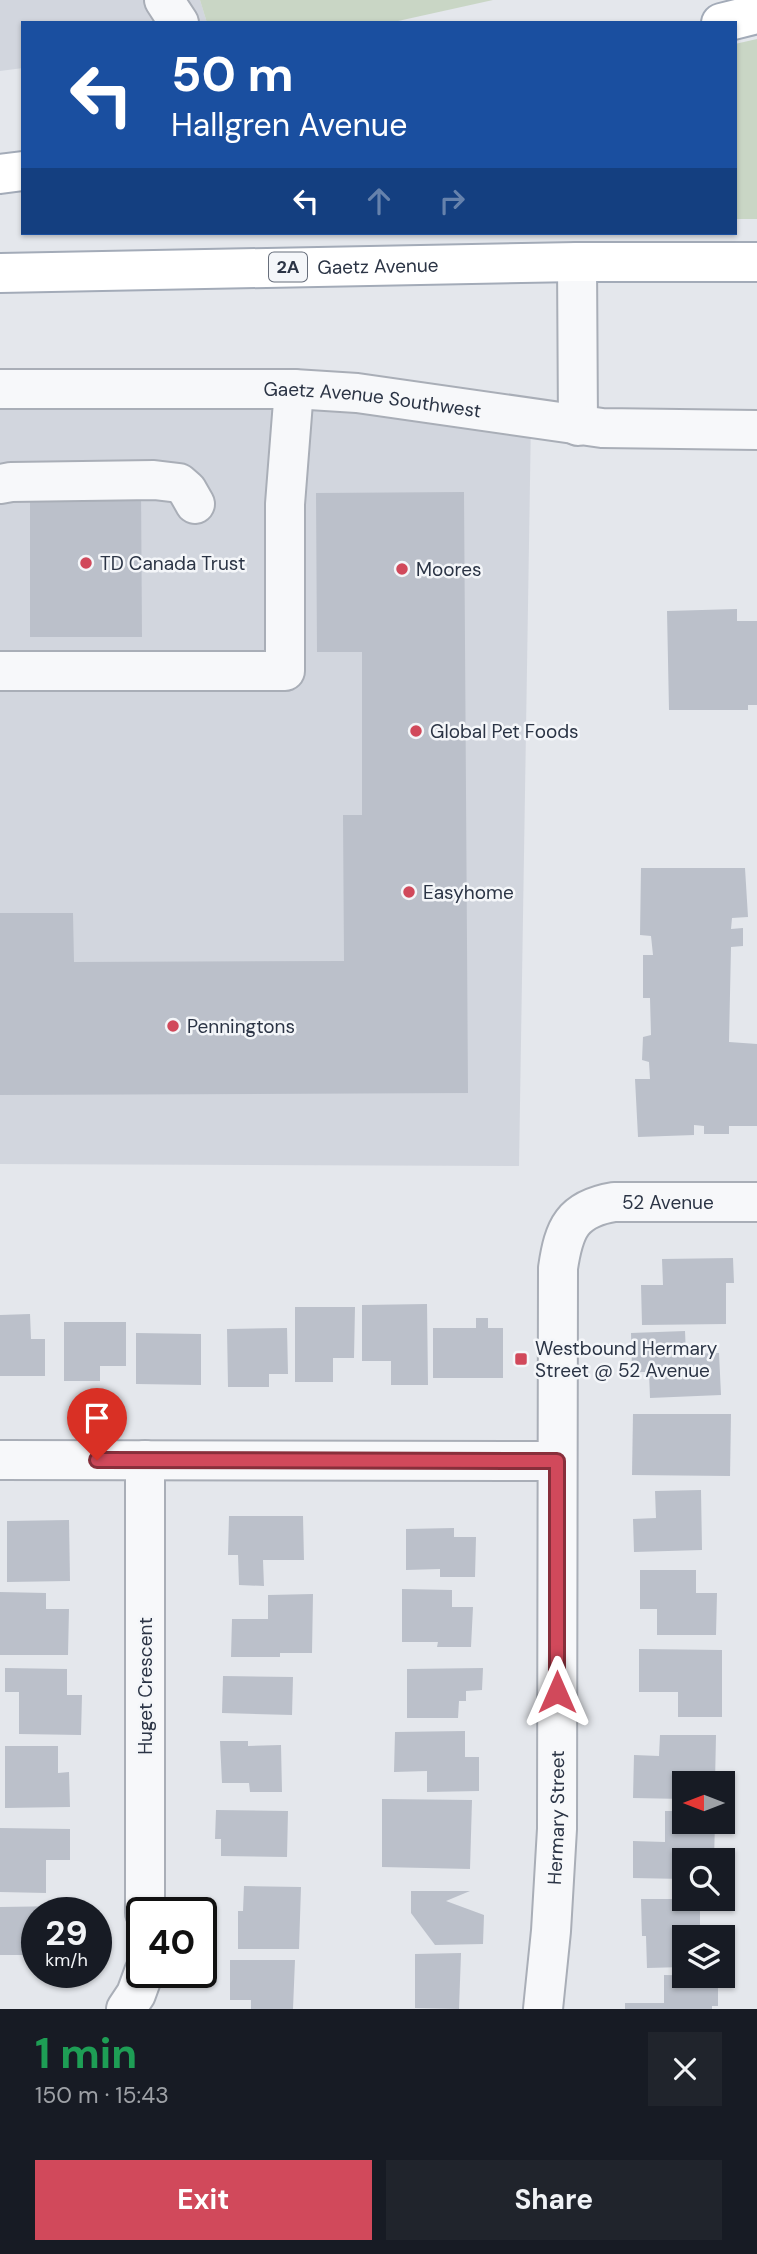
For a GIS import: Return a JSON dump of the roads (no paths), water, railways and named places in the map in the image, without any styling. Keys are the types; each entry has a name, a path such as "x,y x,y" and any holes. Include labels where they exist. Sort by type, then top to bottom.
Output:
{"main road":[{"path":"729,21 757,14"},
{"path":"0,174 21,171"},
{"name":"Gaetz Avenue","path":"0,273 577,262 757,262"}],"street":[{"path":"159,21 161,0"},
{"path":"161,0 177,21"},
{"path":"577,262 578,426"},
{"name":"Gaetz Avenue Southwest","path":"0,389 294,389 356,393 578,426 757,430"},
{"path":"0,671 285,671 285,505 294,389"},
{"path":"0,484 154,480 179,483 195,503"},
{"name":"52 Avenue","path":"581,1212 614,1202 757,1202"},
{"name":"Hermary Street","path":"542,2009 551,1931 557,1829 558,1268 566,1235 581,1212"},
{"path":"0,1460 557,1461"},
{"name":"Huget Crescent","path":"145,1460 145,1897"},
{"path":"126,2009 138,1988"}],"place":[{"name":"TD Canada Trust","path":"86,563"},
{"name":"Moores","path":"402,569"},
{"name":"Global Pet Foods","path":"416,731"},
{"name":"Easyhome","path":"409,892"},
{"name":"Penningtons","path":"173,1026"},
{"name":"Westbound Hermary Street @ 52 Avenue","path":"521,1359"}]}
